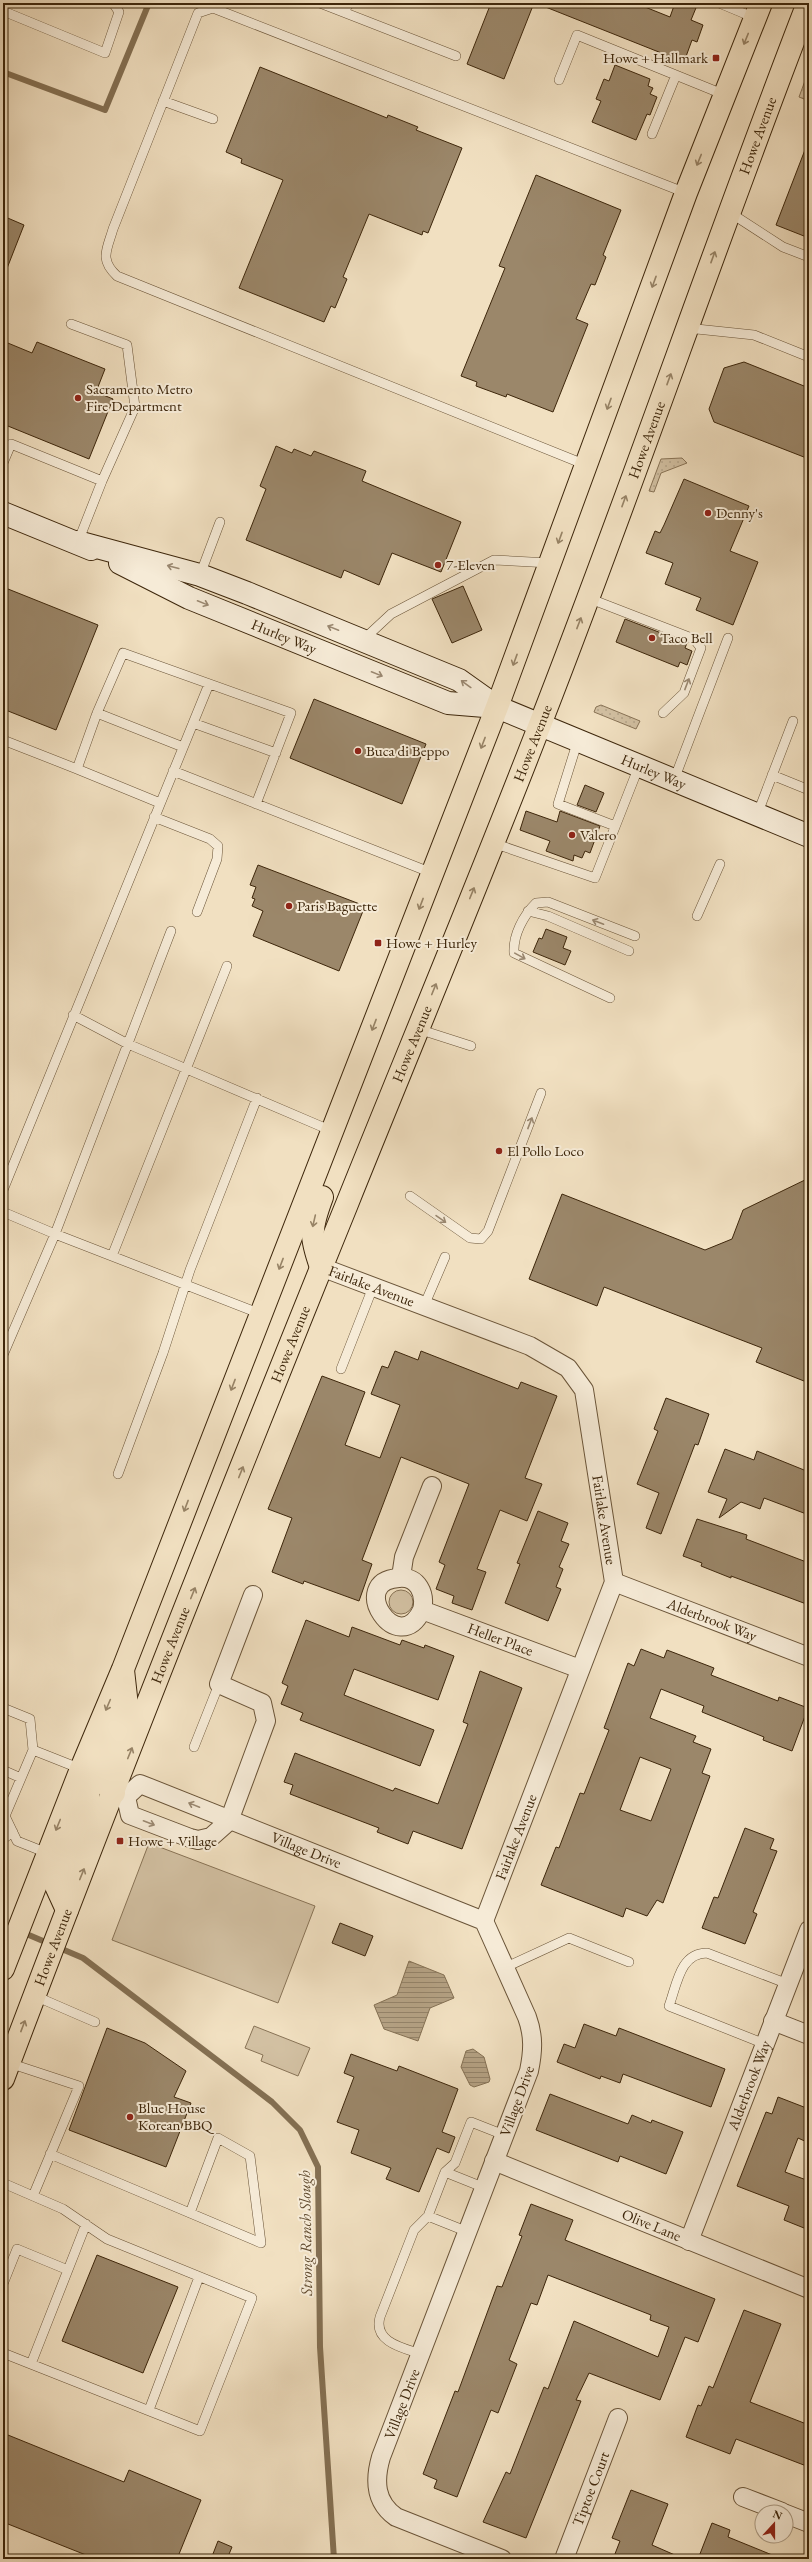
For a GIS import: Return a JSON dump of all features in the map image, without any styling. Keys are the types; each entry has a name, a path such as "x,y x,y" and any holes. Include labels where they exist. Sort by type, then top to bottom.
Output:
{"main road":[{"name":"Howe Avenue","path":"6,2071 64,1920 120,1795 321,1267 540,724 588,598 729,212 808,3"},
{"path":"7,1959 81,1768 123,1669 497,707 686,193 758,10"},
{"path":"321,1267 312,1239 313,1223 338,1148 332,1131"},
{"path":"120,1795 104,1786 101,1780 101,1772 127,1706 123,1669"},
{"path":"64,1920 56,1886 89,1800 87,1775 81,1768"}],"street":[{"name":"Hurley Way","path":"3,513 78,542 189,598 448,703 497,707"},
{"name":"Hurley Way","path":"78,542 200,575 362,640 459,680 497,707 809,836"},
{"name":"Fairlake Avenue","path":"321,1267 373,1288 530,1346 568,1368 584,1390 614,1582 484,1921"},
{"path":"402,1577 404,1557 432,1486"},
{"path":"402,1577 408,1579 420,1587 424,1602 422,1610 416,1619 404,1625 391,1623 381,1616 376,1603 379,1590 387,1581 402,1577"},
{"name":"Alderbrook Way","path":"614,1582 809,1657"},
{"path":"120,1795 130,1815 198,1840 211,1837 229,1821 266,1721 262,1704 219,1684 253,1595"},
{"name":"Heller Place","path":"422,1610 580,1670"},
{"name":"Village Drive","path":"120,1795 140,1784 229,1821 484,1921 527,2017 533,2043 529,2072 380,2463 377,2478 378,2494 388,2511 396,2517 502,2559"},
{"name":"Alderbrook Way","path":"689,2241 809,1930"},
{"path":"773,2021 809,2035"},
{"name":"Olive Lane","path":"494,2162 809,2289"},
{"name":"Tiptoe Court","path":"564,2559 618,2418"},
{"path":"744,2497 762,2504"},
{"path":"794,2517 809,2523"}],"lane":[{"path":"3,11 105,53 118,12 113,3"},
{"path":"320,3 456,56"},
{"path":"343,12 350,3"},
{"path":"722,4 758,10"},
{"path":"586,465 117,276 108,267 105,258 113,229 198,13 213,8 686,193"},
{"path":"559,80 577,35 725,95"},
{"path":"652,134 676,75"},
{"path":"163,101 212,119"},
{"path":"729,212 783,246 809,257"},
{"path":"71,324 127,345 135,407 102,481 78,542"},
{"path":"687,328 754,335 809,357"},
{"path":"3,463 11,444 102,481"},
{"path":"200,575 220,522"},
{"path":"362,640 391,614 494,560 550,563"},
{"path":"588,598 694,640 701,648 684,693 663,713"},
{"path":"674,780 728,638"},
{"path":"77,769 97,713 123,653 291,713 256,804"},
{"path":"3,1190 209,684"},
{"path":"97,713 183,747"},
{"path":"757,815 793,721"},
{"path":"193,723 276,753"},
{"path":"3,740 160,803"},
{"path":"578,740 558,804 615,826"},
{"path":"493,843 595,878 639,766"},
{"path":"173,771 433,873"},
{"path":"772,775 809,790"},
{"path":"154,817 210,839 218,846 217,859 197,912"},
{"path":"697,916 720,864"},
{"path":"610,998 514,953 513,941 528,911 536,903 548,902 635,936"},
{"path":"528,911 548,916 629,950"},
{"path":"3,1354 55,1234 171,931"},
{"path":"112,1256 226,966"},
{"path":"73,1015 128,1044 185,1070 256,1098 332,1131"},
{"path":"418,1029 471,1046"},
{"path":"410,1196 470,1238 480,1239 488,1231 541,1093"},
{"path":"118,1474 256,1098"},
{"path":"3,1212 55,1234 261,1314"},
{"path":"424,1306 445,1257"},
{"path":"342,1369 373,1288"},
{"path":"194,1747 219,1684"},
{"path":"3,1708 30,1719 33,1750 5,1816 17,1841 47,1853"},
{"path":"33,1750 81,1768"},
{"path":"3,1770 21,1778"},
{"path":"3,1839 13,1832"},
{"path":"504,1968 569,1938 629,1962"},
{"path":"765,2044 669,2006 684,1964 690,1956 696,1953 707,1953 788,1984"},
{"path":"35,1996 95,2022"},
{"path":"6,2071 79,2086 33,2196"},
{"path":"421,2354 390,2343 380,2332 378,2325 414,2230 428,2216 445,2172 455,2163 471,2122 504,2135"},
{"path":"50,2154 261,2243 250,2156 218,2138 190,2213"},
{"path":"445,2172 484,2188"},
{"path":"3,2183 63,2209 107,2239 252,2298 200,2431 3,2352"},
{"path":"428,2216 468,2232"},
{"path":"31,2364 86,2224"},
{"path":"3,2284 17,2249 68,2270"},
{"path":"148,2410 199,2277"}],"shaded area":[{"path":"809,70 809,101 799,97"},
{"path":"682,458 687,463 661,473 654,492 649,491 661,459"},
{"path":"601,705 640,721 636,729 594,712 596,707"},
{"path":"401,1590 410,1593 413,1602 410,1611 401,1614 392,1611 389,1602 392,1593"},
{"path":"149,1843 315,1906 278,2003 112,1940"},
{"path":"409,1961 444,1975 454,1998 430,2008 418,2041 384,2029 374,2005 397,1995"},
{"path":"254,2026 310,2048 298,2076 261,2061 263,2055 245,2048"},
{"path":"473,2049 484,2057 490,2079 489,2082 474,2087 470,2085 461,2067 466,2051"}],"building":[{"path":"491,3 534,3 504,79 467,64"},
{"path":"635,3 670,17 675,3 698,3 691,20 703,25 697,42 692,40 684,62 538,4"},
{"path":"615,65 650,79 648,86 653,88 650,94 657,97 650,115 647,114 636,140 592,122 601,101 596,99 604,79 609,81"},
{"path":"260,67 387,118 388,115 418,127 416,130 462,148 428,233 423,231 422,235 369,214 343,277 347,279 335,308 331,306 324,322 239,288 283,180 241,163 242,159 226,152"},
{"path":"809,142 809,238 776,225"},
{"path":"536,175 621,210 603,255 606,257 595,285 591,284 576,319 588,324 553,412 507,394 506,397 476,386 477,382 461,376 505,268 499,266"},
{"path":"3,216 24,225 4,276 3,276"},
{"path":"3,341 32,353 37,342 105,369 96,392 113,399 89,459 3,424"},
{"path":"744,362 809,388 809,459 714,422 709,409 724,368"},
{"path":"276,446 292,453 294,449 311,456 314,451 366,471 362,481 461,522 441,572 392,553 379,585 344,570 341,578 246,540 266,489 260,486"},
{"path":"684,479 749,506 730,551 758,562 733,625 696,610 701,598 665,584 673,563 646,553 655,531 660,533"},
{"path":"463,586 482,630 452,643 432,599"},
{"path":"3,587 98,625 56,730 3,709"},
{"path":"625,619 687,643 685,648 692,651 687,665 680,662 678,667 616,642"},
{"name":"Buca di Beppo","path":"314,699 426,744 402,804 290,758"},
{"path":"585,785 604,793 596,812 577,805"},
{"path":"526,811 557,822 560,811 600,826 590,853 585,851 582,858 574,855 573,861 546,851 550,841 520,830"},
{"path":"258,865 365,906 339,971 253,936 263,911 252,906 255,899 252,898 256,887 250,885"},
{"path":"546,929 567,937 563,948 571,951 565,965 533,952 539,938 542,939"},
{"path":"809,1178 809,1383 756,1362 762,1348 604,1287 597,1306 529,1279 562,1194 705,1250 732,1239 743,1210"},
{"path":"395,1351 418,1360 421,1351 518,1389 521,1382 557,1396 525,1478 542,1484 527,1521 500,1510 477,1569 486,1572 472,1610 452,1603 454,1596 436,1589 445,1565 439,1562 469,1484 401,1457 362,1560 372,1564 359,1601 304,1581 303,1584 272,1572 292,1518 268,1509 322,1376 365,1392 345,1445 380,1458 400,1405 371,1394 382,1366 388,1368"},
{"path":"666,1398 709,1414 698,1445 695,1444 661,1534 646,1528 659,1493 637,1484 658,1431 654,1429"},
{"path":"725,1449 754,1460 757,1451 809,1472 809,1515 764,1498 760,1509 741,1502 719,1518 727,1499 708,1492"},
{"path":"538,1511 568,1523 561,1541 569,1544 559,1567 563,1569 556,1587 561,1589 548,1621 505,1603 520,1564 517,1563"},
{"path":"697,1519 747,1535 746,1539 809,1563 809,1605 731,1576 731,1578 701,1566 702,1563 683,1556"},
{"path":"306,1620 349,1637 352,1627 400,1645 402,1640 424,1648 425,1645 454,1656 438,1700 354,1669 344,1695 434,1730 420,1766 300,1720 303,1713 281,1704 288,1686 282,1683"},
{"path":"641,1649 664,1658 667,1650 714,1668 711,1675 778,1701 779,1697 808,1708 792,1751 763,1740 764,1737 702,1712 704,1706 661,1689 650,1718 696,1736 693,1742 711,1749 702,1773 710,1776 663,1903 657,1900 647,1916 626,1908 623,1917 541,1885 556,1847 559,1848 580,1793 584,1794 609,1730 604,1728 628,1663 634,1666","holes":["640,1757 671,1769 651,1821 620,1810"]},
{"path":"480,1671 522,1688 462,1849 413,1831 408,1844 377,1832 379,1828 290,1794 293,1785 284,1782 295,1753 393,1791 395,1788 438,1804 468,1724 463,1722"},
{"path":"745,1828 774,1839 770,1849 777,1851 753,1912 757,1914 745,1944 702,1928 714,1897 718,1898"},
{"path":"340,1923 373,1936 365,1956 332,1943"},
{"path":"584,2024 616,2036 619,2028 725,2069 711,2107 623,2074 620,2083 601,2076 600,2079 557,2062 564,2044 575,2048"},
{"name":"Blue House Korean BBQ","path":"107,2028 145,2043 186,2071 174,2097 191,2103 166,2167 69,2130"},
{"path":"351,2054 397,2071 399,2066 458,2089 442,2132 455,2137 449,2153 437,2148 419,2192 386,2179 391,2168 351,2153 359,2130 337,2122 354,2077 344,2073"},
{"path":"550,2094 628,2124 632,2115 651,2123 652,2120 683,2132 666,2174 620,2156 618,2162 536,2130"},
{"path":"778,2097 809,2109 809,2143 798,2138 785,2172 809,2181 809,2230 784,2220 789,2206 737,2186 766,2112 772,2114"},
{"path":"531,2204 573,2220 565,2240 715,2299 698,2342 685,2337 660,2400 589,2373 576,2400 581,2401 526,2538 483,2522 506,2472 510,2474 544,2387 548,2389 574,2321 658,2357 669,2327 650,2320 651,2315 548,2275 537,2305 531,2303 509,2360 517,2364 498,2413 491,2410 457,2497 434,2488 437,2480 423,2474 455,2391 458,2392 497,2286 502,2287 522,2236 519,2235"},
{"path":"97,2255 178,2287 143,2373 62,2341"},
{"path":"744,2310 781,2324 750,2402 809,2425 809,2467 736,2439 730,2454 686,2437 698,2405 701,2406 709,2386 713,2388"},
{"path":"3,2433 124,2482 129,2470 201,2500 177,2559 96,2559 3,2522"},
{"path":"631,2490 668,2504 652,2545 684,2559 613,2559 620,2541 612,2538"},
{"path":"712,2523 730,2530 728,2537 782,2559 698,2559"},
{"path":"218,2541 232,2547 227,2559 211,2559"}],"waterway":[{"path":"3,72 105,110 149,3"},
{"name":"Strong Ranch Slough","path":"3,1924 83,1958 272,2102 300,2130 318,2167 320,2347 334,2559"}],"place":[{"name":"Howe + Hallmark","path":"716,58"},
{"name":"Sacramento Metro Fire Department","path":"78,398"},
{"name":"Denny's","path":"708,513"},
{"name":"7-Eleven","path":"438,565"},
{"name":"Taco Bell","path":"652,638"},
{"name":"Buca di Beppo","path":"358,751"},
{"name":"Valero","path":"572,835"},
{"name":"Paris Baguette","path":"289,906"},
{"name":"Howe + Hurley","path":"378,943"},
{"name":"El Pollo Loco","path":"499,1151"},
{"name":"Howe + Village","path":"120,1841"},
{"name":"Blue House Korean BBQ","path":"130,2117"}]}
